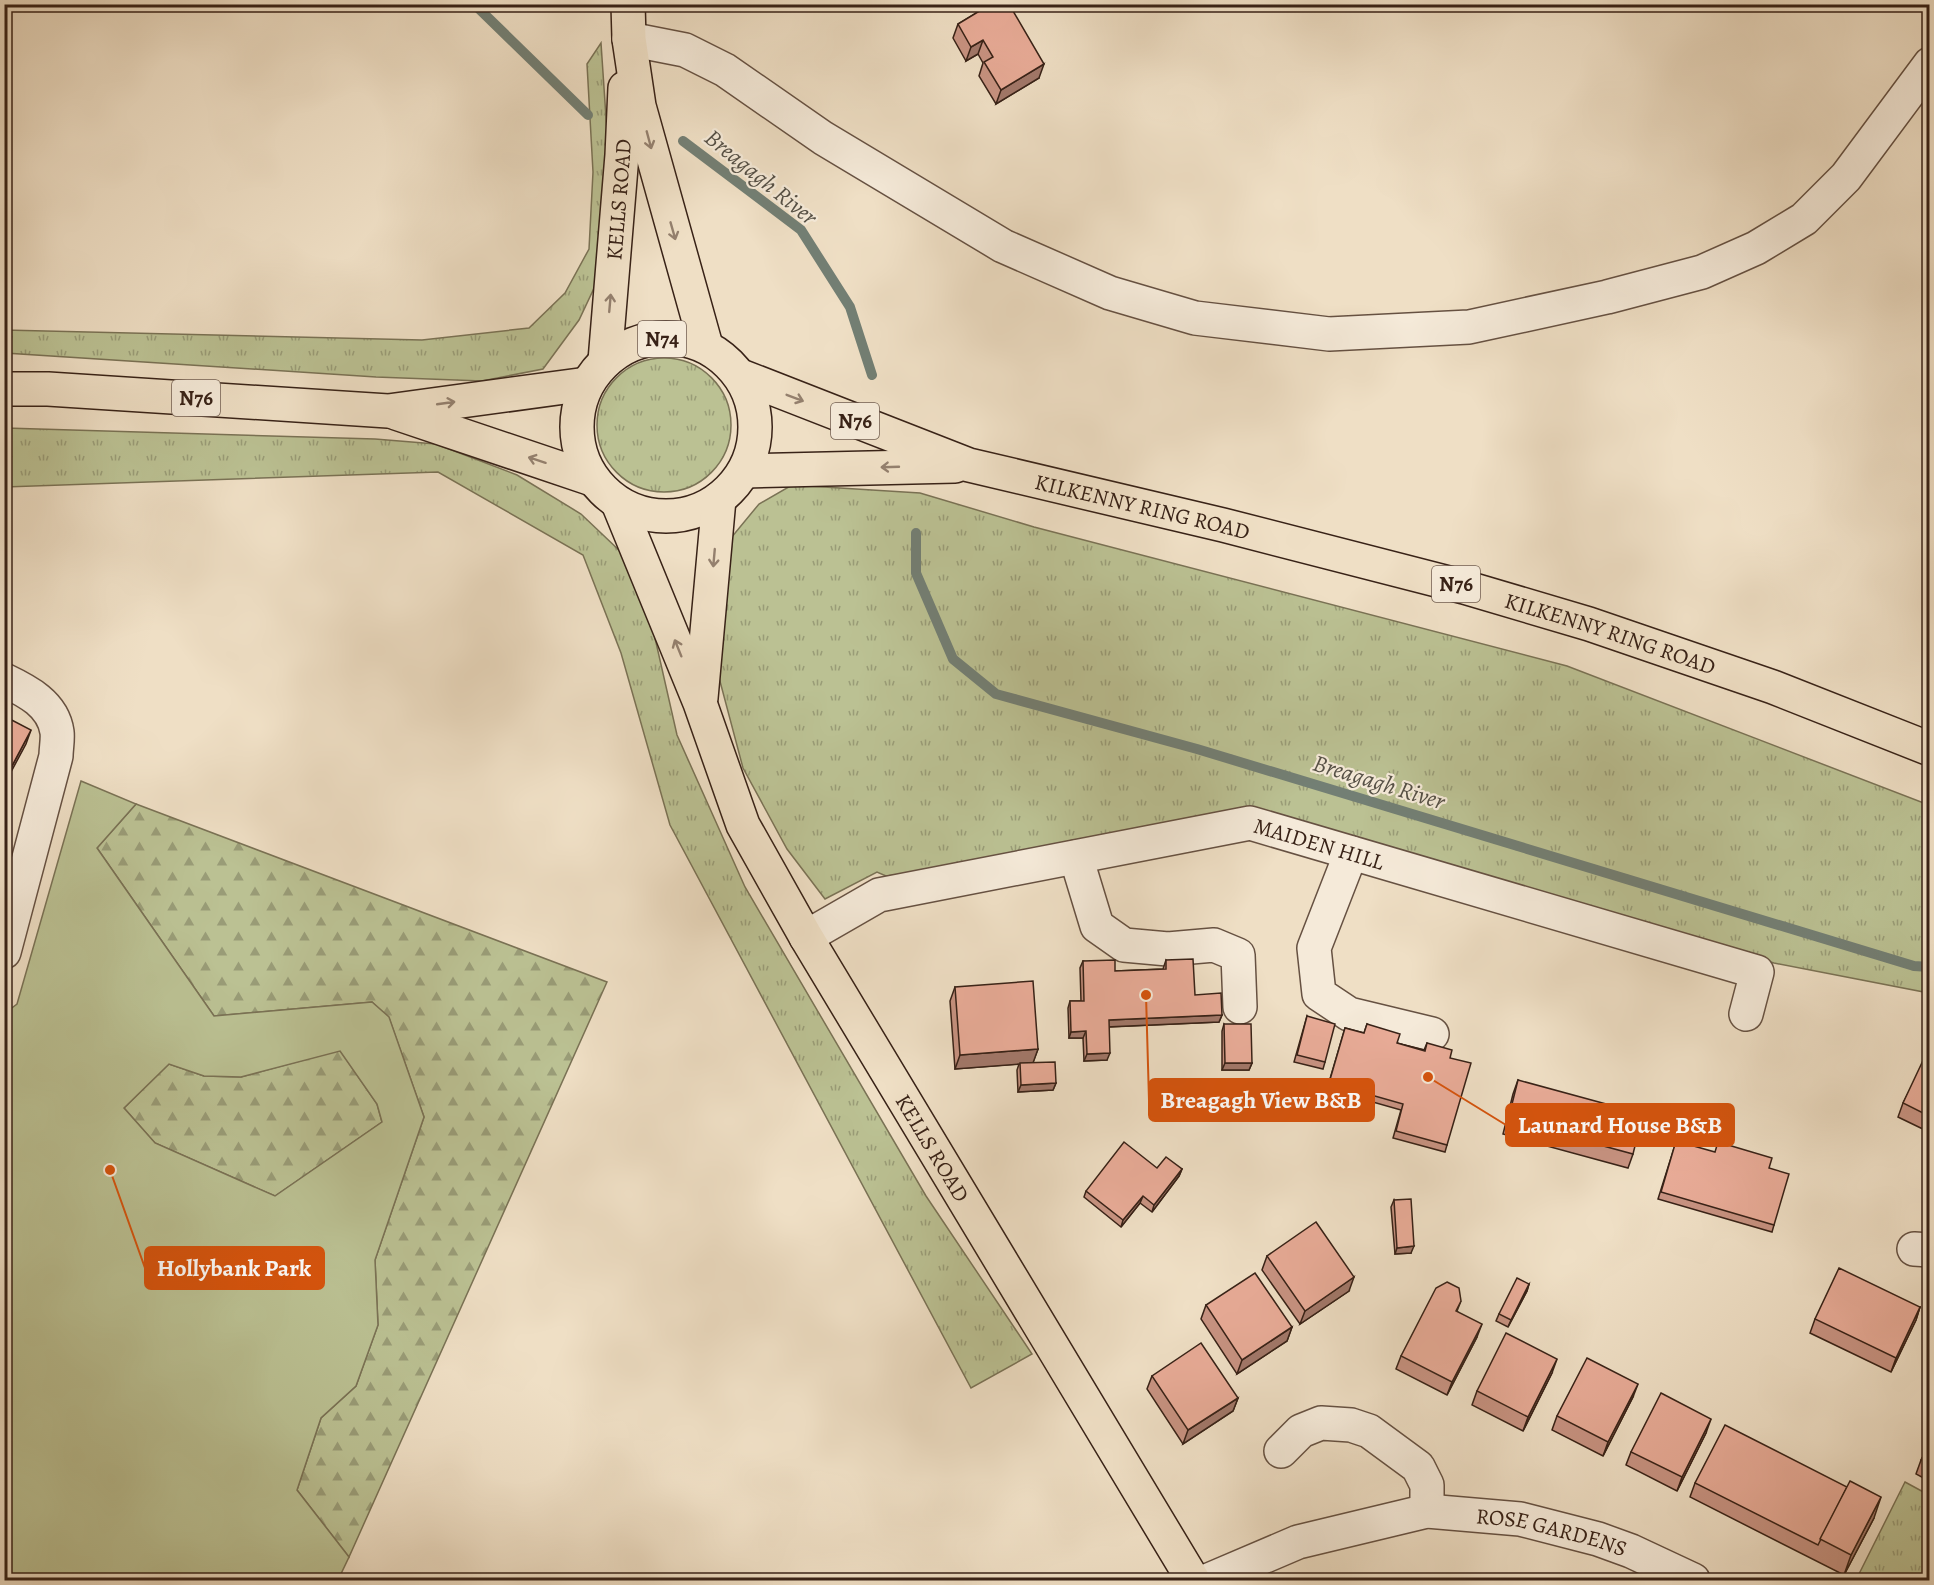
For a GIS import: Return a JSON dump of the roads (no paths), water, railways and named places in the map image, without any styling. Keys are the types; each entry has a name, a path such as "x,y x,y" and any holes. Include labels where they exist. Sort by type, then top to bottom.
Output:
{"main road":[{"name":"KELLS ROAD","path":"596,372 622,155 631,106 628,4"},
{"name":"KELLS ROAD","path":"631,106 658,174 706,346"},
{"name":"N74","path":"669,337 706,346 741,376 755,413 754,445 745,471 719,499 689,514 655,516 618,503 592,479 578,446 577,415 596,372 631,344 669,337"},
{"name":"N76","path":"4,389 48,389 388,411 596,372"},
{"name":"KILKENNY RING ROAD","path":"741,376 969,465 1223,525 1498,597 1656,645 1773,687 1929,749"},
{"name":"N76","path":"388,411 592,479"},
{"name":"KILKENNY RING ROAD","path":"745,471 969,465"},
{"name":"KELLS ROAD","path":"700,703 719,499"},
{"name":"KELLS ROAD","path":"618,503 700,703 743,825 806,937 1193,1581"}],"street":[{"path":"629,39 685,50 725,70 824,138 1003,246 1110,293 1195,318 1329,334 1469,327 1607,297 1702,272 1756,248 1804,219 1846,177 1929,63"},
{"path":"4,680 28,692 48,709 57,732 56,756 4,952"},
{"name":"MAIDEN HILL","path":"806,937 879,895 1250,823 1757,972 1746,1014"},
{"path":"1351,853 1314,948 1319,994 1349,1014 1432,1034"},
{"path":"1076,857 1097,926 1124,945 1168,949 1214,945 1238,956 1240,1007"},
{"path":"1281,1451 1301,1431 1321,1423 1351,1425 1369,1431 1418,1467 1427,1485 1427,1511"},
{"name":"ROSE GARDENS","path":"1209,1581 1298,1542 1427,1511 1520,1519 1598,1539 1631,1551 1682,1575"}],"waterway":[{"name":"Breagagh River","path":"474,4 588,115"},
{"name":"Breagagh River","path":"683,141 801,230 850,307 872,375"},
{"name":"Breagagh River","path":"916,533 916,573 953,659 996,694 1197,749 1914,966 1930,967"}],"place":[{"name":"Breagagh View B&B","path":"1146,995"},
{"name":"Launard House B&B","path":"1428,1077"},
{"name":"Hollybank Park","path":"110,1170"}]}
